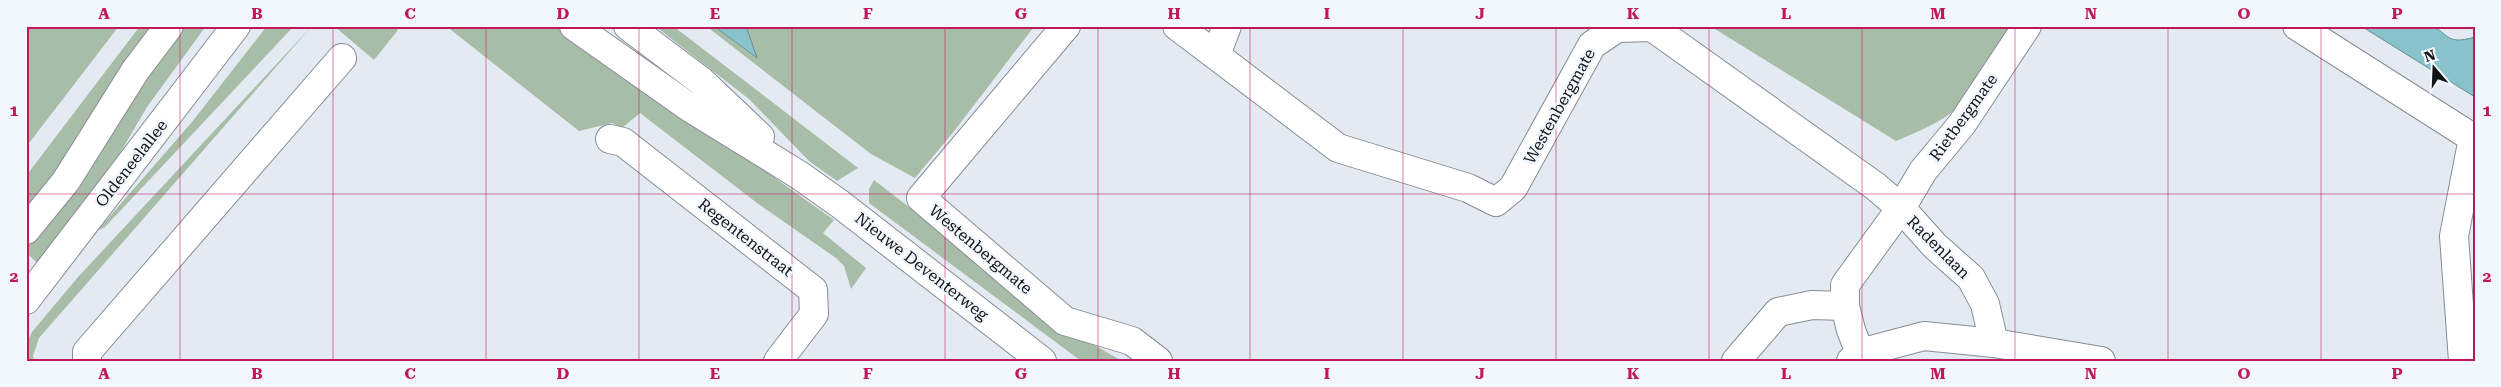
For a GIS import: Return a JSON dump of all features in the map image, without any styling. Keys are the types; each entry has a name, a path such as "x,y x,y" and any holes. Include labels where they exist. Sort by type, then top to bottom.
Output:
{"street":[{"path":"26,230 66,181 135,71 169,26"},
{"name":"Oldeneelallee","path":"26,300 236,26"},
{"name":"Nieuwe Deventerweg","path":"574,26 689,107 799,175 888,239 1042,361"},
{"name":"Nieuwe Deventerweg","path":"628,26 701,81 799,175"},
{"name":"Westenbergmate","path":"1066,26 921,198 1064,320 1132,341 1158,361"},
{"name":"Westenbergmate","path":"1177,26 1338,148 1468,188 1496,202 1513,188 1592,45 1617,28 1652,27 1875,186 1901,208"},
{"path":"1216,55 1227,26"},
{"name":"Rietbergmate","path":"1901,208 1923,171 1962,124 2027,26"},
{"path":"2297,26 2473,138 2454,236 2463,361"},
{"path":"87,361 87,352 342,58"},
{"name":"Regentenstraat","path":"610,139 623,142 813,290 814,314 778,361"},
{"path":"1901,208 1846,285 1845,306 1856,357 1924,336 1994,343 2101,361"},
{"name":"Radenlaan","path":"1901,208 1935,246 1971,278 1985,304 1994,343"},
{"path":"1736,361 1778,312 1812,304 1845,306"}],"green space":[{"path":"26,26 119,26 26,147"},
{"path":"140,26 152,26 121,67 75,145 26,212 26,176"},
{"path":"183,26 206,26 147,107 102,184 39,265 26,252 26,247 69,194 137,85"},
{"path":"267,26 294,26 105,227 97,231 192,122"},
{"path":"312,26 39,338 33,356 34,361 26,361 26,345 32,332 78,277"},
{"path":"334,26 394,26 398,30 374,60"},
{"path":"446,26 562,26 834,220 823,233 866,268 851,289 844,266 836,258 757,203 640,113 622,128 612,123 579,131"},
{"path":"655,26 673,26 858,168 837,181 809,161 749,99"},
{"path":"706,26 714,26 756,58 746,26 1033,28 955,130 915,178 871,154"},
{"path":"1710,26 2015,26 1981,81 1961,105 1935,123 1896,141"},
{"path":"874,180 1068,330 1122,361 1081,361 869,203 869,189"}],"water":[{"path":"714,26 746,26 757,58"},
{"path":"2361,26 2428,26 2440,30 2451,39 2464,40 2475,37 2475,97"}]}
